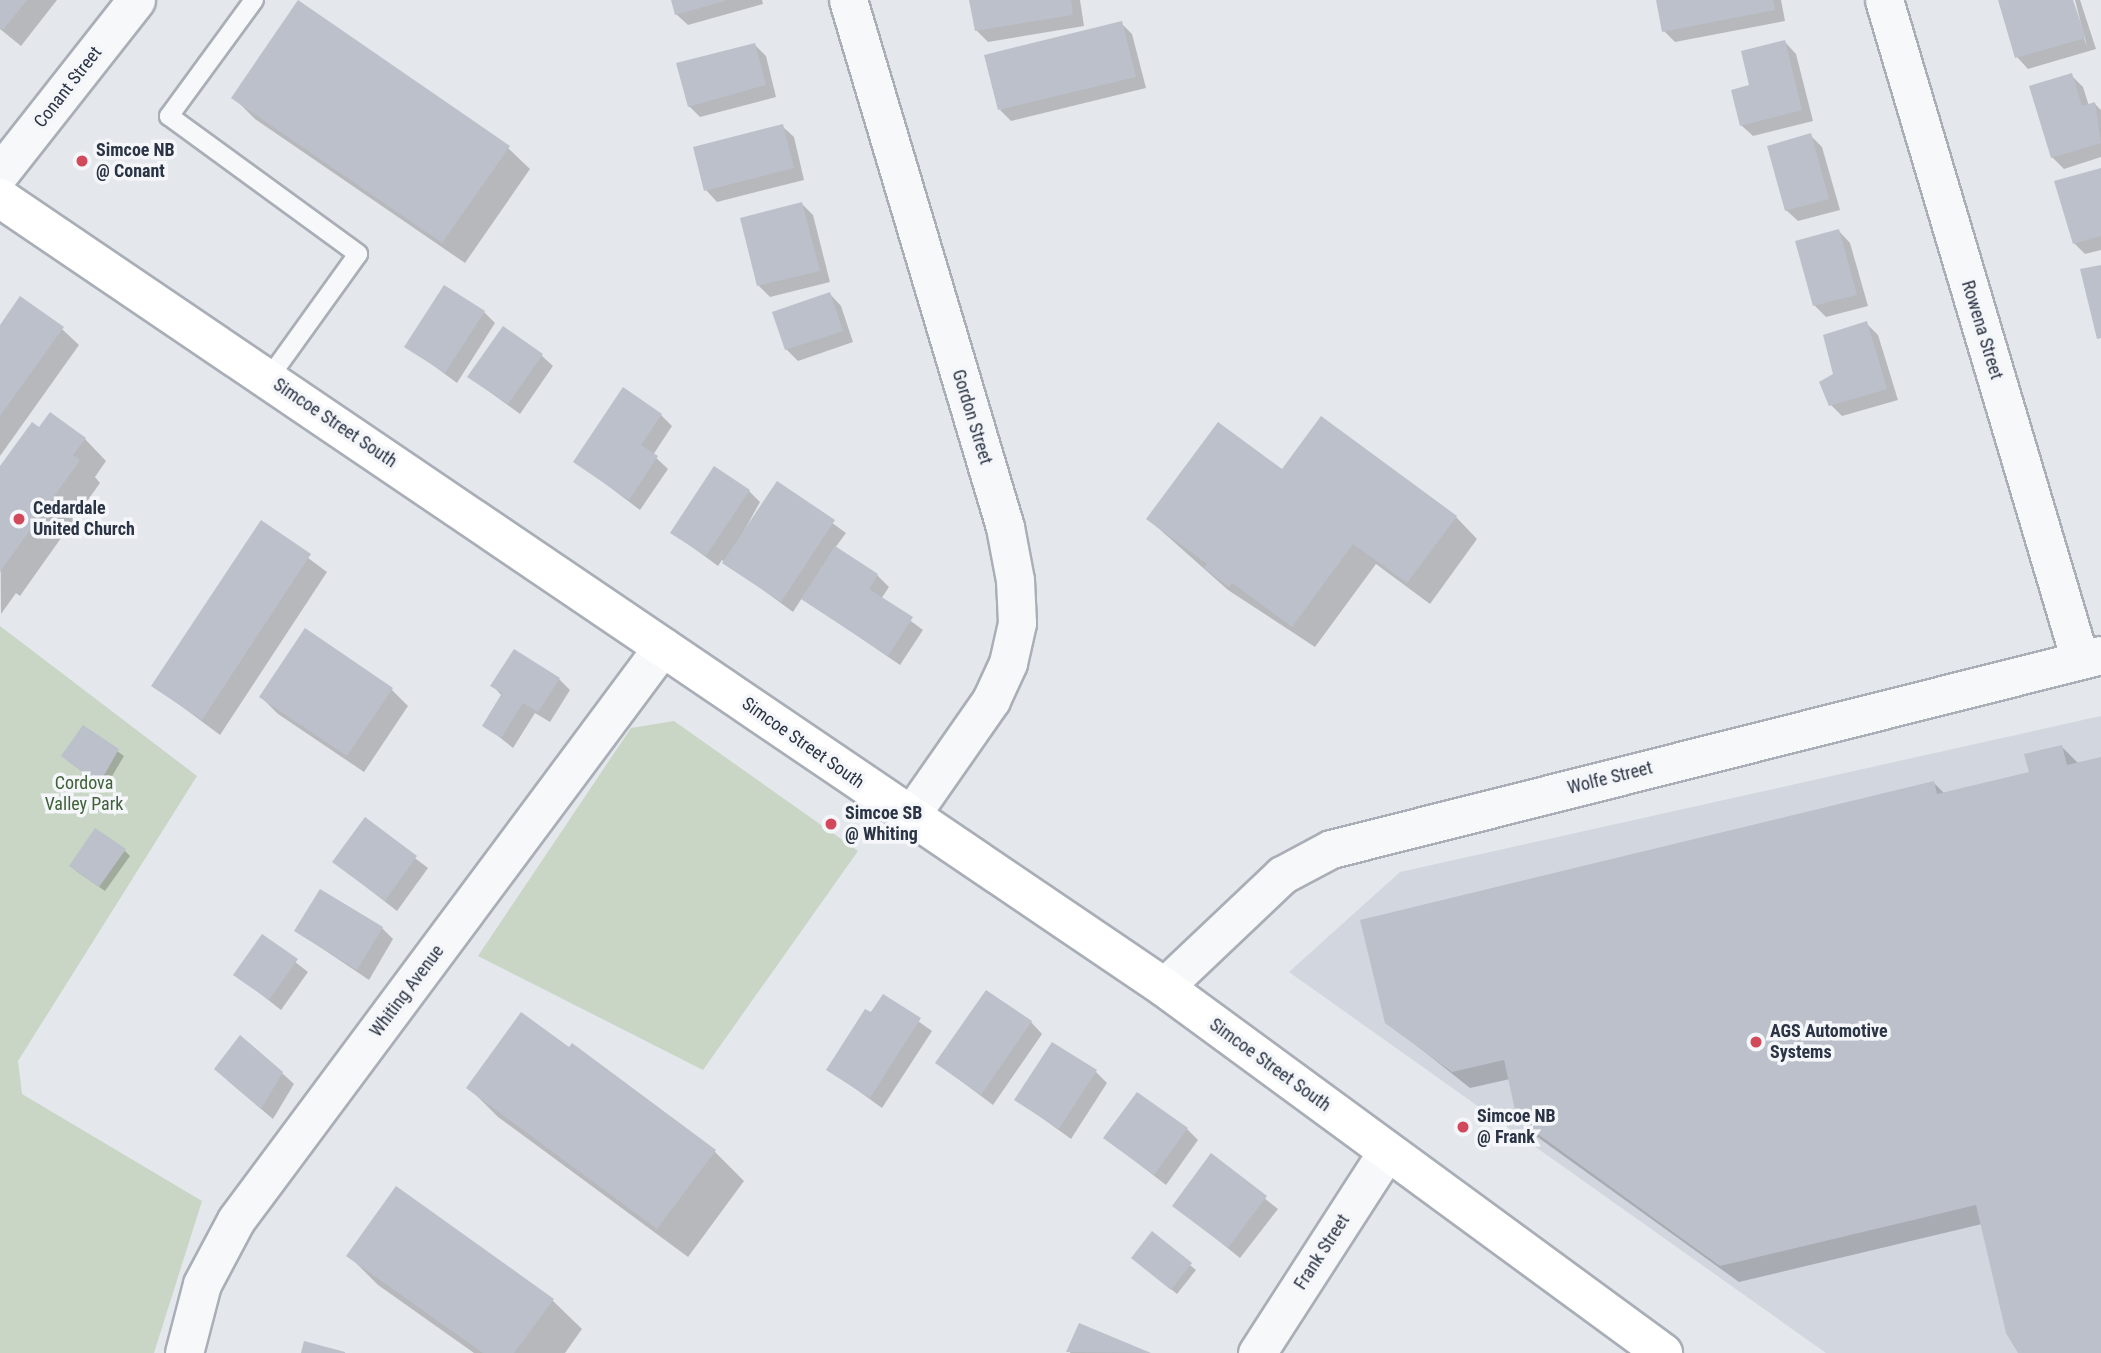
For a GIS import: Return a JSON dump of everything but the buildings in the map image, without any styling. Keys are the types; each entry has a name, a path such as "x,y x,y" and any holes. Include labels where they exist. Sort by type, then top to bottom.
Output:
{"main road":[{"name":"Simcoe Street South","path":"0,198 1164,987 1662,1353"}],"street":[{"name":"Conant Street","path":"0,173 136,0"},
{"name":"Gordon Street","path":"848,0 1005,527 1015,580 1017,623 1008,663 991,700 910,816"},
{"name":"Rowena Street","path":"1884,0 2090,657"},
{"name":"Whiting Avenue","path":"184,1353 202,1284 236,1220 663,646"},
{"name":"Wolfe Street","path":"1164,987 1283,875 1331,849 2090,657"},
{"name":"Frank Street","path":"1258,1353 1387,1151"}],"lane":[{"path":"254,0 169,116 358,254 269,378"}],"shaded area":[{"name":"AGS Automotive Systems","path":"2101,716 2101,1353 1826,1353 1289,972 1400,872"}],"green space":[{"name":"Cordova Valley Park","path":"0,626 197,776 18,1061 22,1094 202,1201 154,1353 0,1353"},
{"path":"674,721 858,851 703,1070 478,956 631,728"}],"place":[{"name":"Simcoe NB @ Conant","path":"82,161"},
{"name":"Cedardale United Church","path":"19,519"},
{"name":"Simcoe SB @ Whiting","path":"831,824"},
{"name":"AGS Automotive Systems","path":"1756,1042"},
{"name":"Simcoe NB @ Frank","path":"1463,1127"}]}
